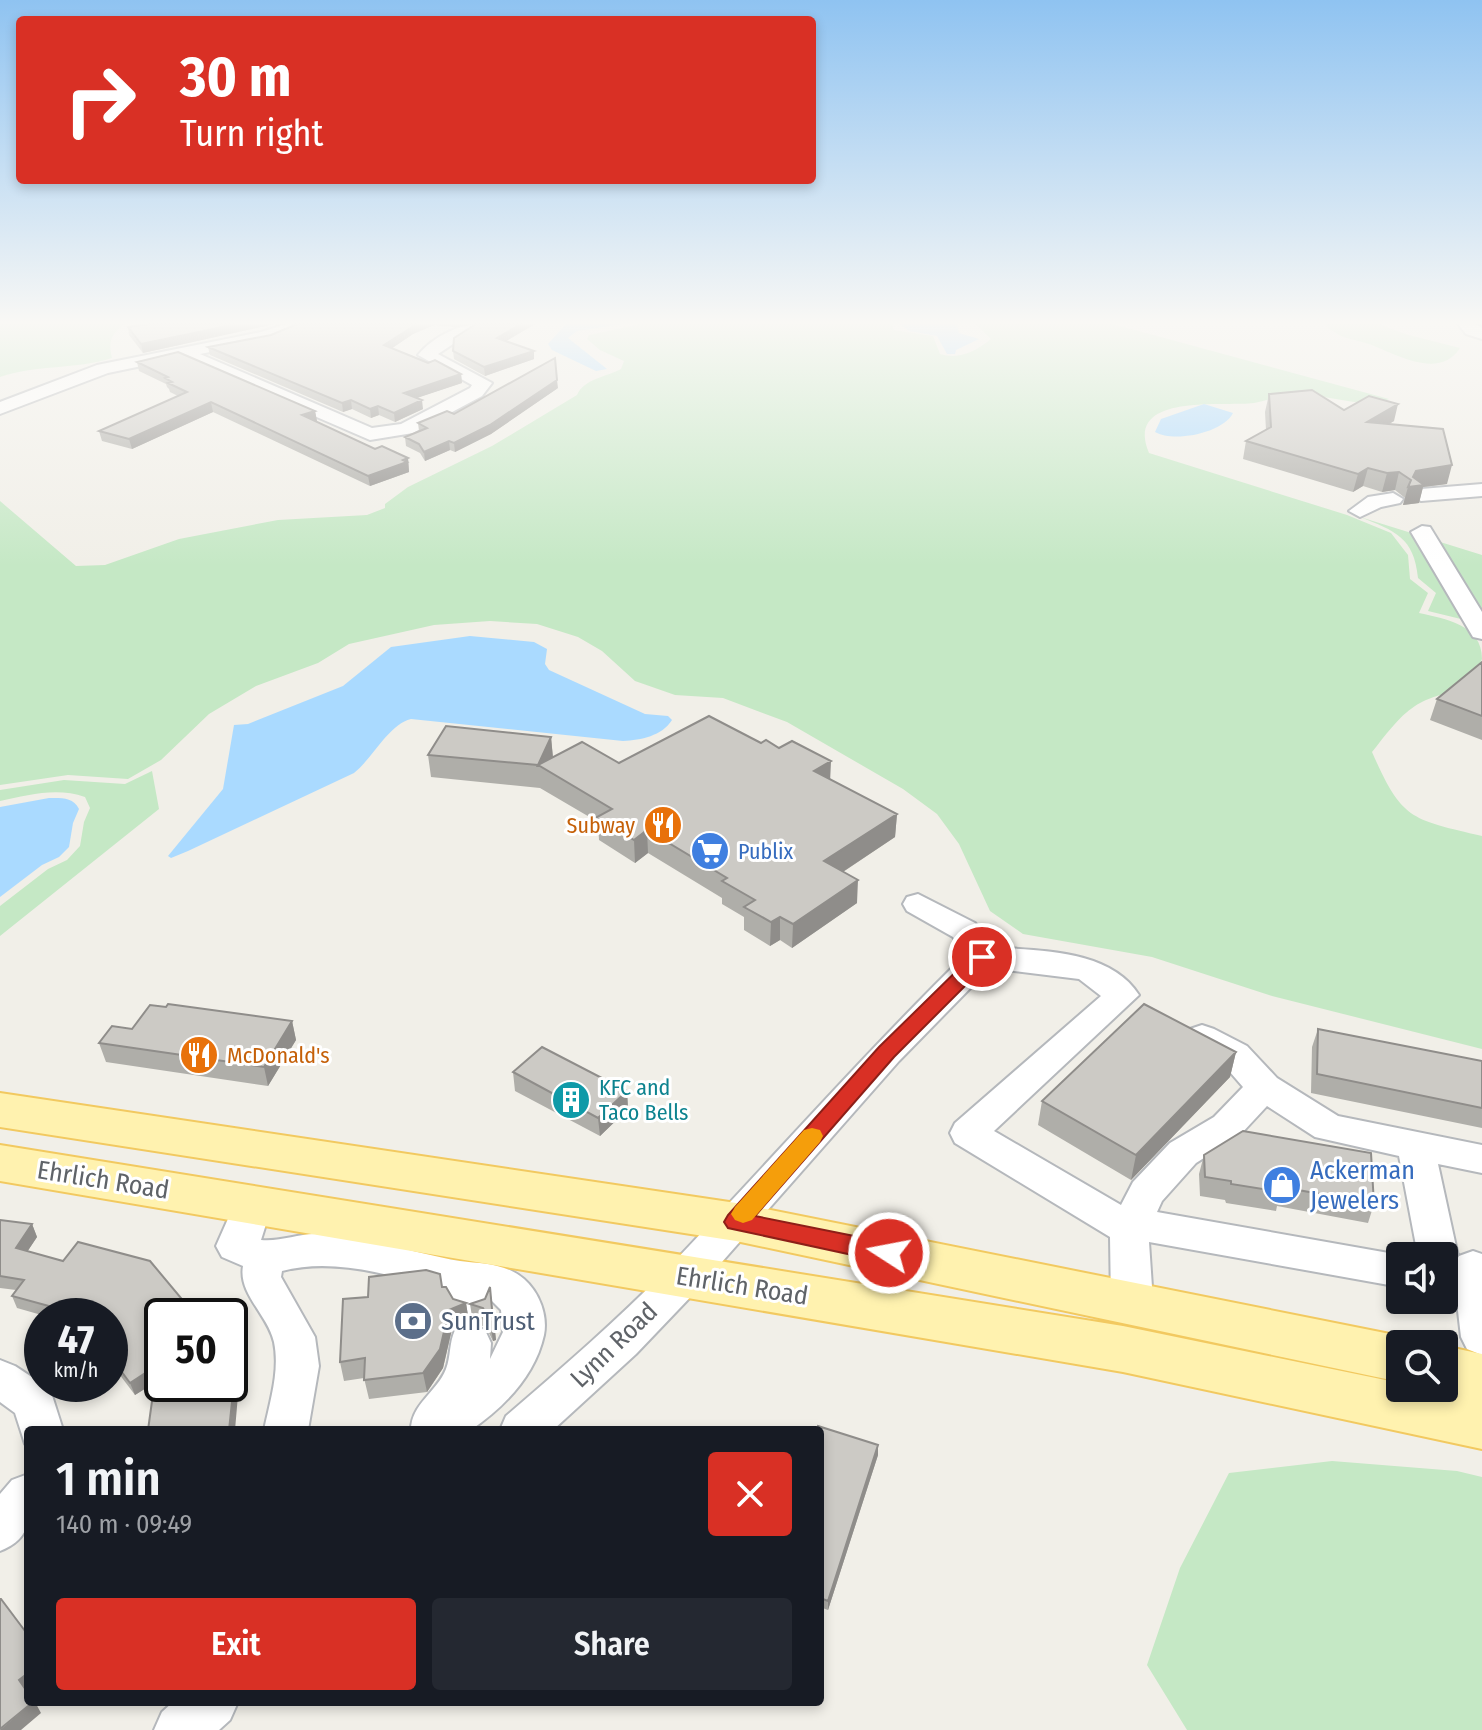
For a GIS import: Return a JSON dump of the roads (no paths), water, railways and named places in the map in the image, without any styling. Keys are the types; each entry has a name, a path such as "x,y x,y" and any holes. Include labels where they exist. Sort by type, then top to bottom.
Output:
{"main road":[{"path":"0,1110 736,1222 1386,1356"},
{"name":"Ehrlich Road","path":"0,1163 1123,1349 1482,1424"},
{"path":"1458,1372 1482,1377"}],"street":[{"path":"302,405 370,434 406,429 452,405"},
{"path":"383,432 375,441 391,451"},
{"path":"1421,495 1482,490"},
{"path":"1360,511 1375,501 1393,499"},
{"path":"1422,532 1482,632"},
{"path":"918,904 964,930 982,957 1089,970 1150,1010 1235,1055 1264,1087 1328,1127 1482,1159"},
{"name":"Lynn Road","path":"526,1426 621,1341 685,1276 887,1052 982,957"},
{"path":"1150,1010 968,1133 1130,1226 1386,1269"},
{"path":"1132,1302 1130,1226 1147,1192 1183,1153 1227,1126 1264,1087"},
{"path":"1416,1146 1459,1263 1482,1337"},
{"path":"253,1205 236,1246 255,1257 311,1250 411,1265 467,1324"},
{"path":"264,1258 261,1278 294,1337 298,1366 287,1426"},
{"path":"428,1426 467,1324 490,1280 516,1298 526,1315 524,1341 490,1389 439,1426"},
{"path":"0,1379 35,1402 40,1426"},
{"path":"0,1529 24,1500"},
{"path":"180,1730 207,1706"}],"water":[{"path":"1202,405 1233,413 1228,420 1209,431 1185,436 1155,432 1161,419"},
{"path":"470,636 534,642 547,649 545,664 549,670 645,714 668,716 672,720 657,733 623,741 411,719 395,727 354,773 188,851 171,858 168,856 223,789 234,725 248,724 343,686 391,647"},
{"path":"49,798 70,800 79,809 69,847 0,897 0,807"}],"place":[{"name":"Subway","path":"663,825"},
{"name":"Publix","path":"710,851"},
{"name":"McDonald's","path":"199,1055"},
{"name":"KFC and Taco Bells","path":"571,1100"},
{"name":"Ackerman Jewelers","path":"1282,1185"},
{"name":"SunTrust","path":"413,1321"}]}
